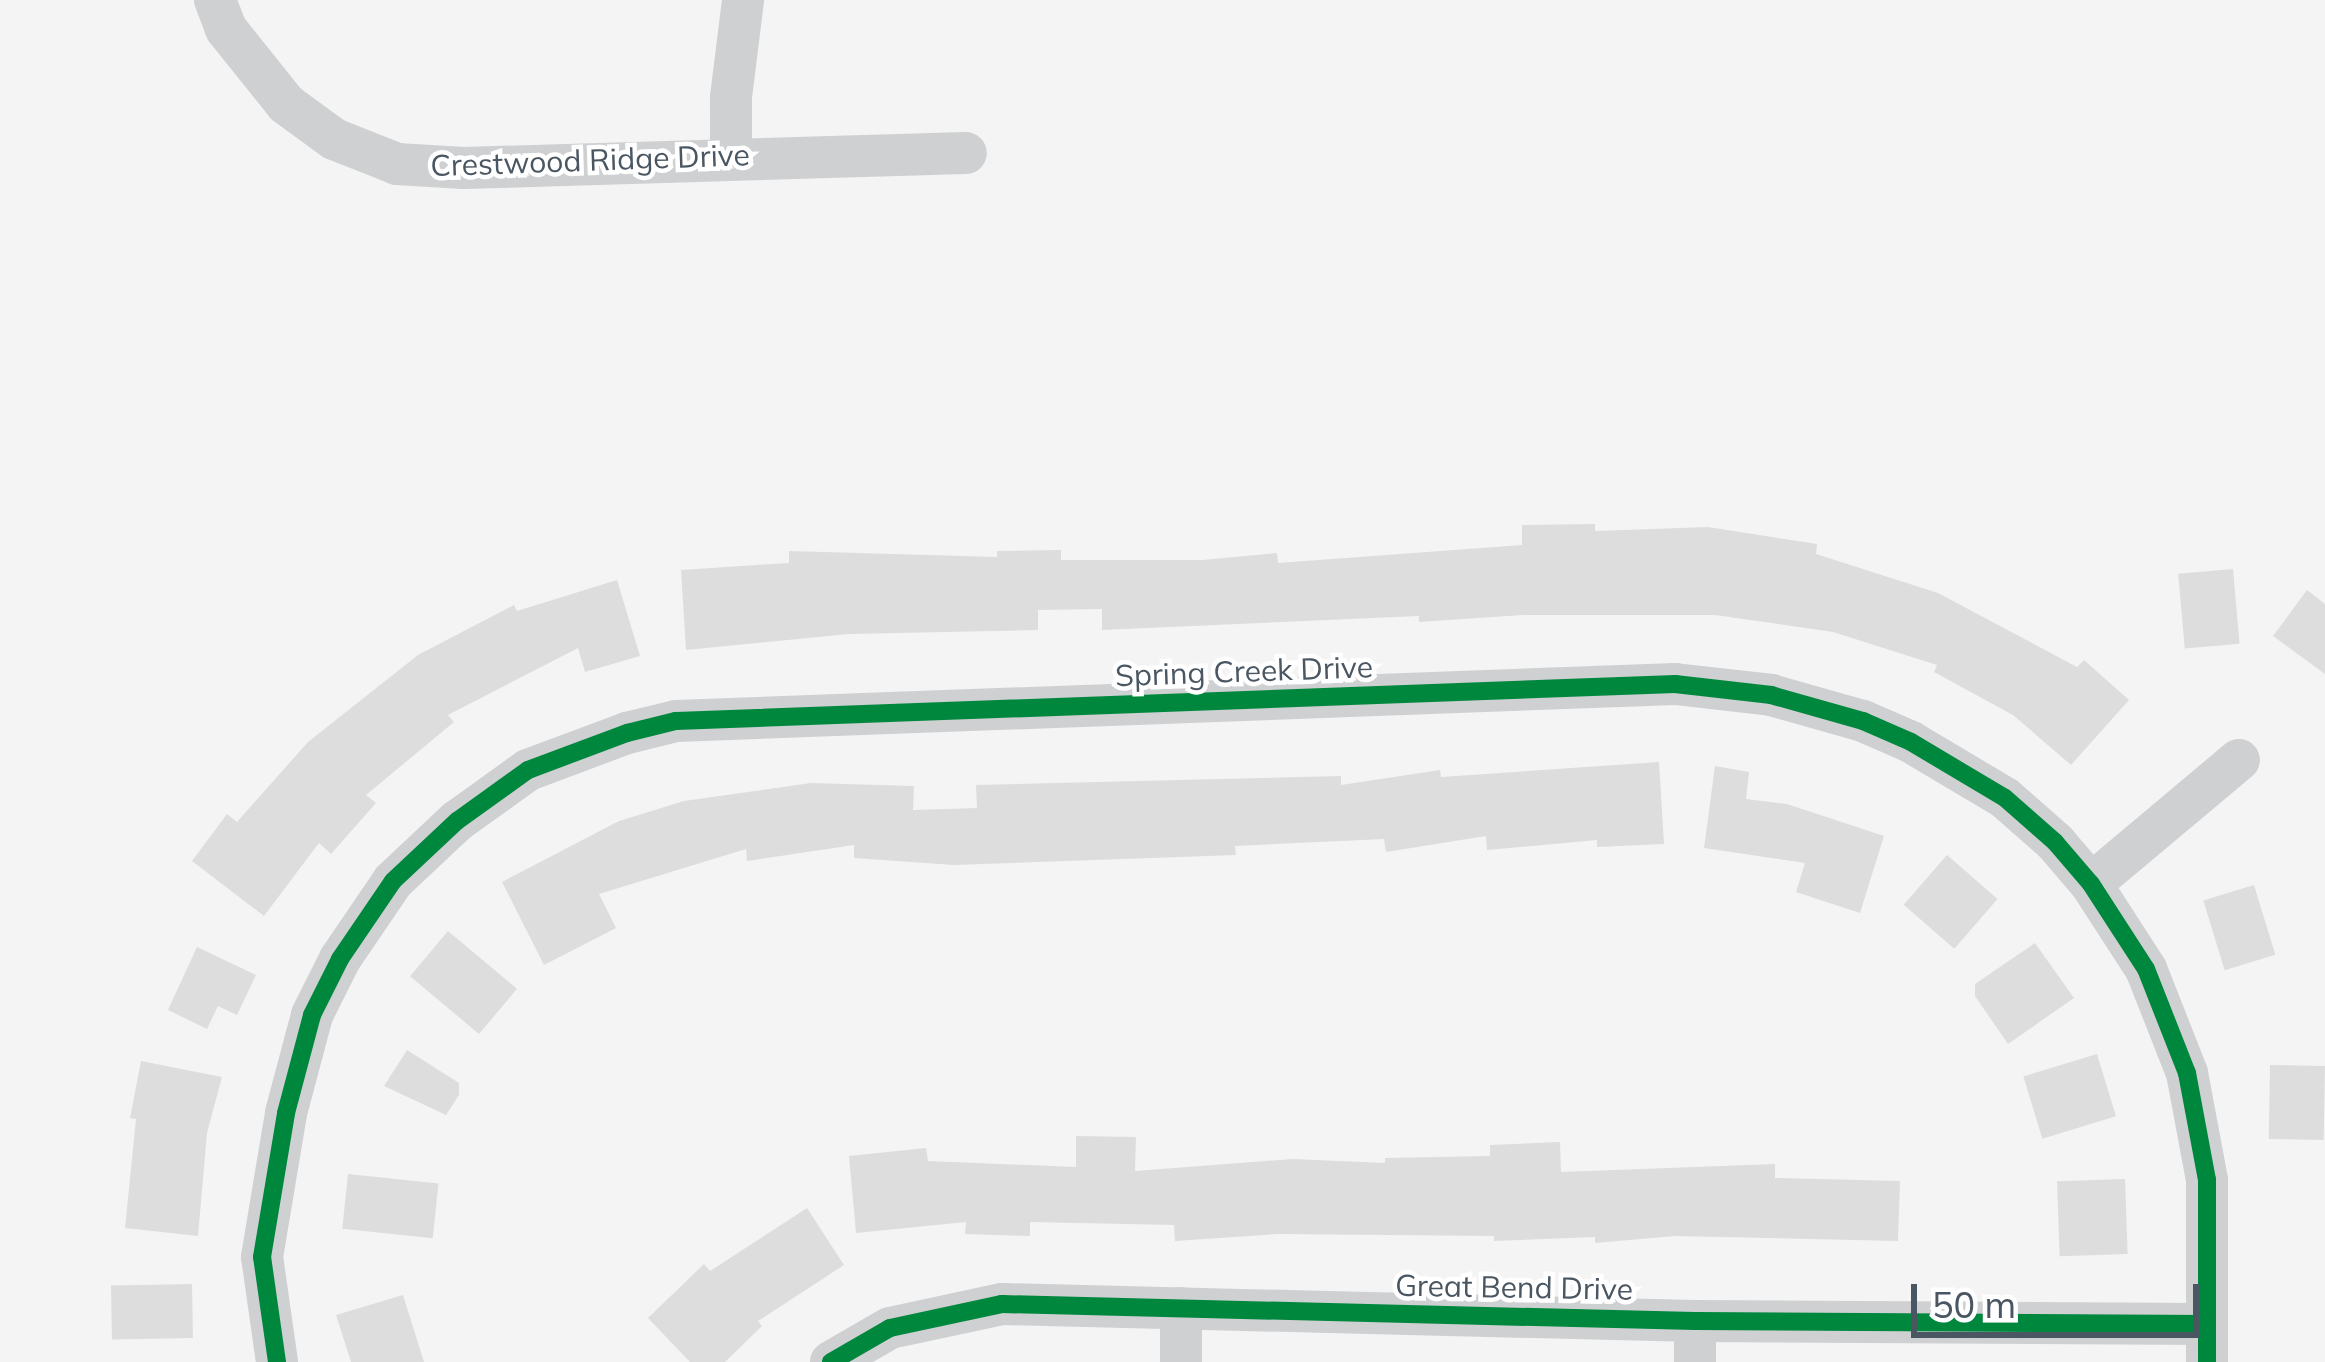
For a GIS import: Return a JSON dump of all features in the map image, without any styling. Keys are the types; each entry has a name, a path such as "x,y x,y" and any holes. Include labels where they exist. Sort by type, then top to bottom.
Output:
{"street":[{"name":"Crestwood Ridge Drive","path":"215,0 226,29 251,66 286,104 334,139 398,164 464,168 731,156 966,153"},
{"path":"731,156 731,97 743,0"},
{"name":"Spring Creek Drive","path":"277,1362 262,1257 300,1052 340,959 393,881 475,807 528,770 627,733 676,721 1675,684 1730,688 1863,721 1912,742 2005,798 2055,842 2091,884 2146,969 2187,1072 2207,1180 2207,1343"},
{"path":"2091,884 2239,760"},
{"name":"Great Bend Drive","path":"831,1362 890,1328 1002,1304 1181,1308 1695,1342 2207,1343"},
{"path":"1181,1308 1181,1362"}],"building":[{"path":"1595,524 1595,531 1708,527 1817,544 1816,554 1938,593 2077,667 2084,660 2129,700 2071,765 2013,715 1934,672 1937,665 1833,632 1715,615 1523,615 1419,622 1419,616 1102,630 1102,609 1038,610 1038,630 849,634 686,650 681,570 789,563 789,551 997,557 997,551 1061,550 1061,560 1203,560 1277,553 1278,563 1522,545 1522,525"},
{"path":"2233,569 2240,644 2185,649 2178,574"},
{"path":"617,580 640,656 585,672 578,648 448,715 454,722 366,795 376,803 331,854 319,843 264,916 192,861 227,814 237,822 308,742 418,655 514,605 517,611"},
{"path":"2307,590 2325,604 2325,674 2273,636"},
{"path":"1659,762 1664,844 1597,847 1597,840 1487,850 1486,836 1386,852 1384,839 1235,846 1236,855 954,865 854,858 854,845 747,861 746,849 599,894 616,928 544,965 502,882 619,821 684,801 811,783 914,786 913,810 977,808 976,785 1341,776 1341,785 1440,770 1441,777"},
{"path":"1715,766 1749,772 1746,799 1787,804 1884,836 1860,913 1796,892 1805,863 1704,848"},
{"path":"1947,855 1998,899 1954,949 1904,905"},
{"path":"2254,885 2275,955 2225,970 2203,900"},
{"path":"448,931 517,989 479,1034 410,976"},
{"path":"2035,943 2074,998 2008,1044 1975,996 1975,984"},
{"path":"197,947 256,975 237,1015 218,1006 207,1029 168,1010"},
{"path":"407,1050 459,1083 459,1095 446,1115 384,1086"},
{"path":"2097,1054 2116,1116 2042,1139 2023,1077"},
{"path":"141,1061 222,1077 207,1133 198,1236 125,1228 136,1119 130,1118"},
{"path":"2270,1065 2325,1066 2324,1140 2269,1139"},
{"path":"1076,1136 1136,1137 1135,1171 1293,1159 1385,1163 1385,1158 1490,1156 1490,1145 1560,1142 1561,1172 1775,1164 1775,1178 1900,1181 1898,1241 1675,1236 1595,1243 1595,1237 1494,1241 1494,1236 1278,1234 1175,1241 1174,1225 1030,1222 1030,1236 965,1234 966,1222 856,1233 849,1156 926,1148 928,1161 1076,1167"},
{"path":"348,1174 439,1184 433,1238 342,1229"},
{"path":"2125,1179 2128,1254 2060,1256 2057,1181"},
{"path":"807,1208 844,1265 758,1321 762,1326 725,1362 690,1362 648,1318 704,1264 710,1271"},
{"path":"192,1284 193,1338 112,1339 111,1285"},
{"path":"403,1295 424,1362 351,1362 336,1315"}],"cycle path":[{"path":"277,1362 262,1257 286,1113 312,1015 340,959 393,881 457,821 528,770 627,733 676,721 1675,684 1771,695 1863,721 1911,742 2005,798 2055,842 2091,884 2146,969 2187,1073 2207,1180 2207,1362"},
{"path":"831,1362 890,1328 1002,1304 1695,1321 2207,1324"}]}
